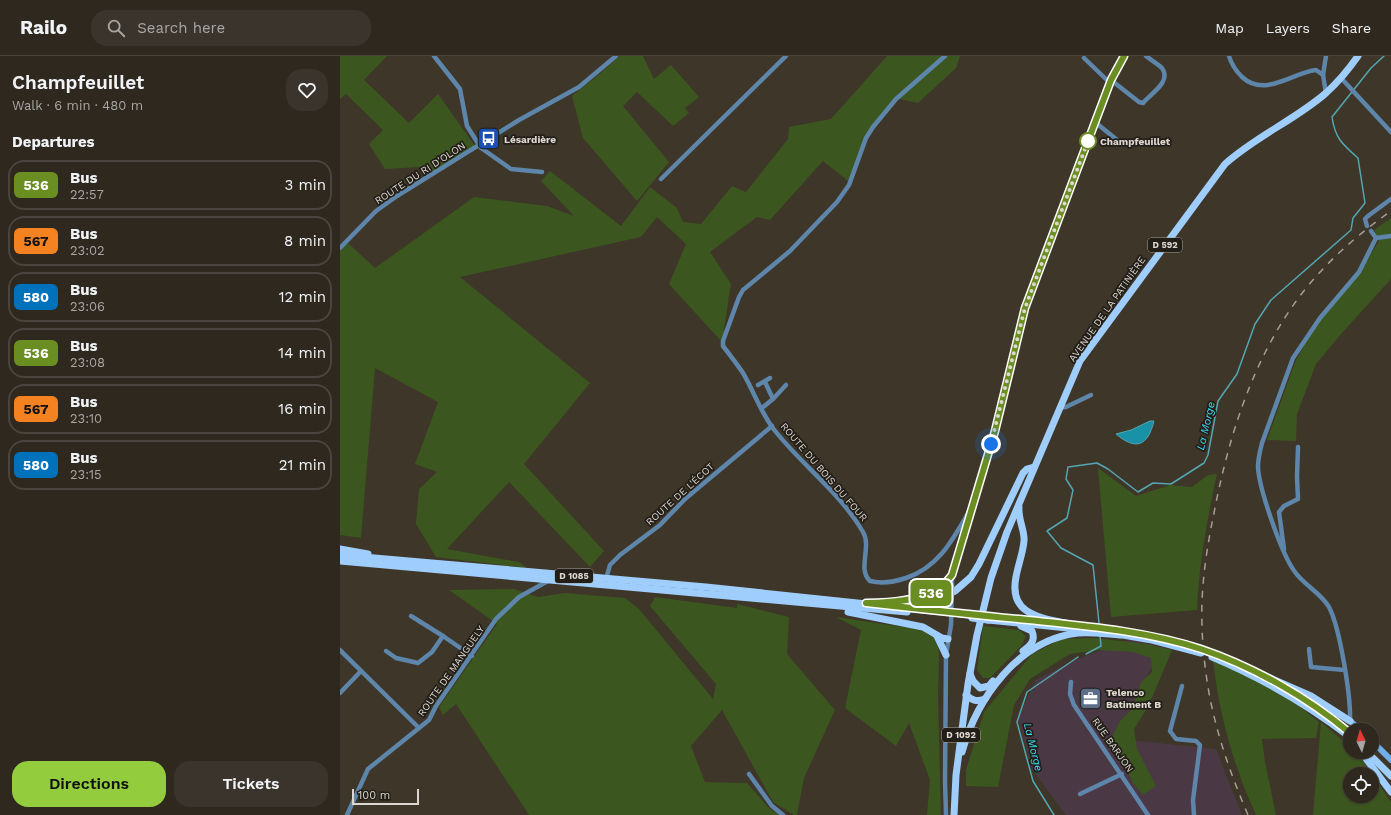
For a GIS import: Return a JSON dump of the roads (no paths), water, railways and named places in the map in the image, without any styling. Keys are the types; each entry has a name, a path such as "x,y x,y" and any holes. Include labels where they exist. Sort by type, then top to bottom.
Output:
{"main road":[{"name":"D 592","path":"1326,93 1341,78 1358,56"},
{"name":"AVENUE DE LA PATINIÈRE","path":"1007,532 1080,361 1212,179 1239,151 1312,104 1326,93"},
{"path":"866,603 909,604 938,599 964,585 979,564 1023,473 1027,469 1034,467"},
{"path":"1020,502 1019,519 1024,540 1015,580 1016,594 1021,606 1034,617 1074,625"},
{"path":"1007,532 1019,531 1023,535"},
{"name":"D 592","path":"986,616 999,552 1007,532"},
{"path":"340,549 366,553 379,559"},
{"name":"D 1085","path":"340,555 866,603 972,616"},
{"name":"D 1085","path":"340,561 805,604 986,616 1074,625 1152,637 1201,651 1245,667 1303,699 1343,728"},
{"path":"884,603 931,593 942,586 952,575"},
{"path":"805,604 923,627 948,639"},
{"path":"970,674 973,681 980,688 989,686 1003,670 1033,642 1034,635 1029,628 986,616"},
{"name":"D 1085","path":"986,616 1120,635 1201,651"},
{"name":"D 1092","path":"954,815 956,775 966,695 970,674 986,616"},
{"path":"936,634 946,655"},
{"path":"956,775 973,722 985,699 1003,675 1016,661 1050,640 1078,634 1120,635"},
{"name":"D 1085","path":"1212,655 1273,685 1320,714 1343,732"},
{"path":"1245,667 1311,696 1350,720"},
{"path":"966,695 971,700 976,701 985,699"},
{"path":"1320,714 1343,734"},
{"path":"1366,759 1391,792"},
{"path":"1374,759 1391,776"},
{"path":"1379,759 1391,771"}],"street":[{"path":"434,56 460,89 467,126 482,148 511,169 542,172"},
{"name":"ROUTE DU RI D'OLON","path":"340,248 376,211 391,200 480,145 580,87 616,56"},
{"path":"661,179 786,56"},
{"name":"ROUTE DU BOIS DU FOUR","path":"945,56 896,99 873,127 866,138 849,185 837,202 790,251 743,290 723,341 724,346 743,374 772,426 860,526 867,538 865,572 866,577 870,581 887,583 897,581 915,575 929,568 946,548 972,508"},
{"path":"946,815 946,655 951,625 952,575 995,431 1025,308 1110,81 1124,56"},
{"path":"1084,58 1110,81 1139,102 1144,103 1162,84 1164,77 1162,69 1146,56"},
{"path":"1229,56 1240,74 1254,85 1265,86 1283,81 1308,71 1316,70 1323,75"},
{"path":"1326,56 1323,75 1326,93"},
{"path":"1341,78 1391,132"},
{"path":"1095,122 1122,144"},
{"path":"1367,226 1365,219 1391,199"},
{"path":"1371,231 1376,238"},
{"path":"1376,238 1391,236"},
{"path":"1353,723 1350,720 1350,710 1342,656 1329,607 1296,575 1283,550 1264,499 1258,468 1258,455 1293,358 1320,318 1359,272 1376,238"},
{"path":"758,385 770,378"},
{"path":"765,382 773,399"},
{"path":"762,408 786,385"},
{"path":"1059,408 1066,407 1091,395"},
{"name":"ROUTE DE L'ÉCOT","path":"606,579 610,565 620,555 660,524 685,499 772,426"},
{"path":"1283,550 1279,512 1284,506 1298,498 1298,447"},
{"name":"ROUTE DE MANGUELY","path":"347,815 368,769 429,720 436,706 472,656 496,619 519,597 548,580"},
{"path":"412,616 472,656"},
{"path":"386,651 396,658 418,663 432,652 443,636"},
{"path":"1309,649 1311,667 1344,670"},
{"path":"340,650 419,728"},
{"path":"340,693 361,671"},
{"name":"RUE BARJON","path":"1071,682 1070,694 1074,705 1122,774 1148,815"},
{"path":"1182,686 1170,731 1176,739 1196,741 1200,745 1193,800 1194,815"},
{"path":"1379,748 1391,760"},
{"path":"750,774 772,806 783,815"},
{"path":"1080,794 1122,774"}],"water":[{"path":"1150,421 1154,421 1148,436 1145,441 1140,443 1130,443 1116,434 1131,430"}],"waterway":[{"name":"La Morge","path":"1099,623 1093,565 1061,548 1047,531 1067,518 1073,490 1066,479 1068,467 1097,463 1108,469 1138,492 1153,483 1171,484 1204,463 1208,455 1218,401 1237,374 1255,324 1271,300 1351,230 1353,218 1365,203 1358,158 1337,136 1332,117 1371,68 1384,56"},
{"name":"La Morge","path":"1086,654 1101,646 1100,636"},
{"name":"La Morge","path":"1054,815 1033,781 1017,722 1027,692 1078,657"}],"railway":[{"path":"1248,815 1220,740 1209,693 1203,648 1203,580 1210,535 1226,459 1242,406 1253,380 1277,330 1292,307 1313,280 1337,254 1391,211"}],"place":[{"name":"Lésardière","path":"488,139"},
{"name":"Champfeuillet","path":"1088,141"},
{"name":"Telenco Batiment B","path":"1091,698"}]}
